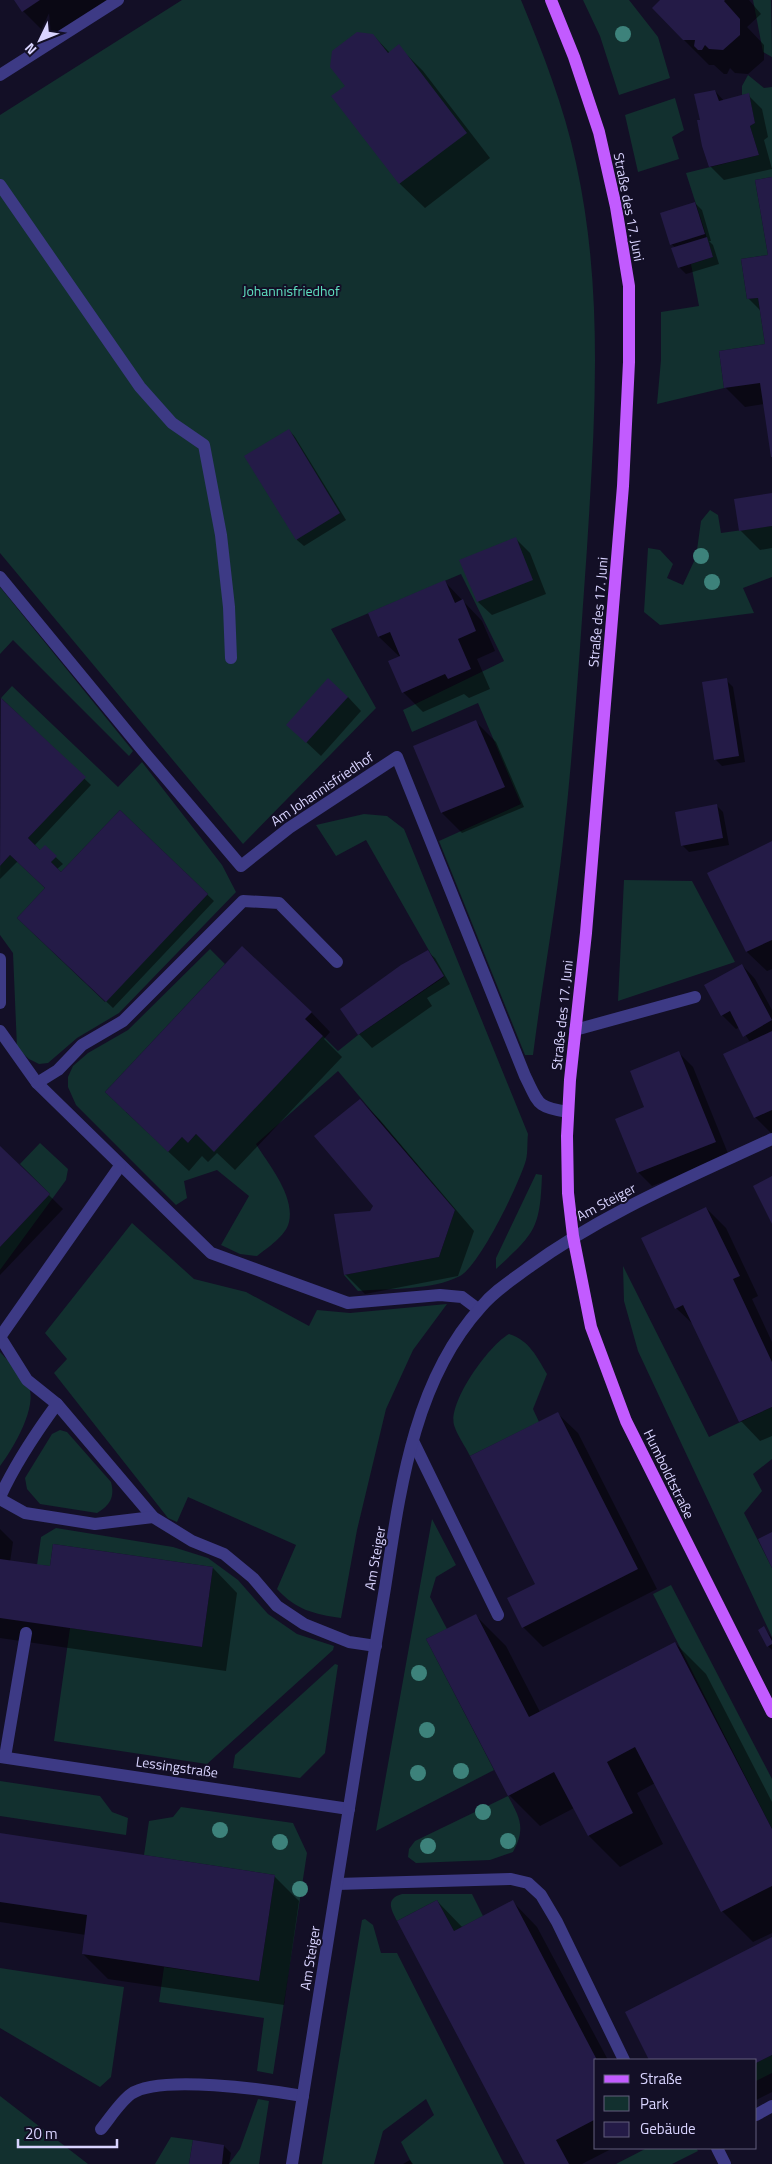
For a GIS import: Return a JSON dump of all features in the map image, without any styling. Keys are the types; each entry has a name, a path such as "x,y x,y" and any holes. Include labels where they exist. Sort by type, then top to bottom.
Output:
{"main road":[{"name":"Straße des 17. Juni","path":"551,0 574,57 599,132 616,207 629,286 629,362 623,486 589,894 568,1112 568,1193 573,1236"},
{"name":"Humboldtstraße","path":"573,1236 591,1327 626,1421 772,1712"}],"street":[{"path":"0,75 118,0"},
{"path":"0,185 140,387 172,423 204,445 221,534 229,607 231,658"},
{"name":"Am Johannisfriedhof","path":"0,577 144,752 242,866 289,828 397,757 524,1076 537,1102 545,1108 568,1112"},
{"path":"37,1083 58,1070 82,1045 123,1022 244,901 279,903 337,962"},
{"path":"0,959 0,1003"},
{"path":"575,1030 695,997"},
{"path":"0,1031 37,1083 211,1253 348,1303 440,1295 462,1297 478,1309"},
{"name":"Am Steiger","path":"292,2164 390,1555 413,1440 429,1389 452,1346 478,1309 490,1296 573,1236 636,1202 772,1139"},
{"path":"120,1166 0,1337 27,1380 57,1404 153,1517 192,1542 224,1554 252,1578 277,1606 304,1624 349,1642 376,1646"},
{"path":"57,1404 34,1435 9,1476 0,1498 25,1513 95,1524 153,1517"},
{"path":"413,1440 498,1615"},
{"path":"3,1757 26,1633"},
{"name":"Lessingstraße","path":"3,1757 349,1808"},
{"path":"337,1884 511,1879 528,1883 541,1895 558,1922 624,2059"},
{"path":"101,2129 130,2094 142,2088 158,2085 256,2088 303,2096"},
{"path":"757,2114 772,2106"},
{"path":"717,2149 725,2164"}],"green space":[{"name":"Johannisfriedhof","path":"182,0 521,0 559,101 576,163 591,259 595,355 593,451 567,806 560,869 533,1055 525,1055 439,841 521,804 478,703 412,732 403,710 504,661 461,574 331,629 376,708 243,844 0,553 0,115"},
{"path":"583,0 629,0 658,37 670,78 619,95 600,36"},
{"path":"753,0 771,0 772,57 763,52"},
{"path":"748,75 764,88 772,87 772,177 755,180 768,255 741,259 747,299 758,298 765,344 719,351 724,388 657,404 661,360 661,312 699,306 691,264 713,257 686,173 759,155 750,126 755,123 749,94 742,95 742,86"},
{"path":"675,98 684,130 672,137 679,159 638,172 625,115"},
{"path":"710,510 718,515 721,533 772,526 772,577 743,588 754,613 660,625 644,612 648,548 660,550 673,564 667,578 683,585 696,557 701,521"},
{"path":"0,587 133,751 129,756 13,640 0,654"},
{"path":"12,686 118,787 142,762 222,865 236,892 119,1013 77,1038 48,1063 39,1064 29,1059 17,1048 13,953 0,935 0,866 10,855 45,888 17,918 105,1002 208,894 120,810 61,872 51,862 56,856 40,850 28,838 85,777 1,698"},
{"path":"364,814 387,816 404,829 528,1134 526,1160 516,1187 488,1241 468,1269 460,1276 449,1281 423,1287 358,1291 344,1275 439,1257 455,1210 338,1071 256,1144 285,1191 290,1212 289,1222 284,1232 257,1256 240,1254 221,1245 249,1196 217,1170 184,1181 187,1198 176,1205 76,1105 68,1087 68,1077 73,1066 88,1053 128,1030 210,949 225,964 105,1092 168,1151 182,1137 188,1143 196,1134 214,1151 323,1036 338,1051 358,1035 444,977 366,840 336,856 316,825"},
{"path":"624,880 692,881 735,962 618,1001"},
{"path":"40,1143 68,1169 66,1180 0,1270 0,1247 50,1194 20,1164"},
{"path":"536,1174 542,1175 537,1219 533,1229 519,1247 496,1269 496,1258"},
{"path":"132,1223 194,1279 246,1292 309,1326 317,1310 350,1313 447,1304 413,1350 386,1409 357,1530 341,1618 306,1610 291,1602 277,1589 296,1545 188,1497 177,1522 168,1518 54,1373 67,1359 45,1333"},
{"path":"623,1266 709,1437 772,1407 772,1459 753,1474 762,1491 744,1513 772,1568 772,1637 638,1351 624,1301"},
{"path":"509,1334 522,1340 527,1345 536,1355 547,1374 533,1409 539,1422 470,1456 454,1425 457,1403 463,1389 481,1362"},
{"path":"0,1352 28,1385 30,1404 23,1427 0,1466"},
{"path":"60,1430 67,1432 111,1482 112,1496 108,1504 97,1513 40,1504 27,1489 25,1478 52,1434"},
{"path":"432,1519 456,1565 436,1577 430,1597 447,1629 426,1639 494,1770 376,1831"},
{"path":"56,1528 173,1547 208,1558 238,1580 268,1614 297,1634 334,1646 333,1650 207,1764 54,1741 70,1628 202,1647 213,1567 53,1544 50,1566 37,1565 41,1537"},
{"path":"671,1585 772,1779 772,1829 653,1594"},
{"path":"335,1664 338,1665 325,1753 300,1778 233,1768 235,1755"},
{"path":"0,1781 100,1796 112,1812 128,1818 126,1835 0,1816"},
{"path":"508,1796 520,1823 519,1836 513,1852 490,1860 416,1863 408,1857 409,1849 415,1841"},
{"path":"181,1807 293,1823 307,1853 273,2074 257,2071 264,2018 159,2002 164,1967 259,1981 275,1875 144,1855 149,1821 173,1817"},
{"path":"402,1894 472,1894 483,1916 454,1931 437,1900 397,1921 391,1909 391,1902"},
{"path":"365,1919 373,1925 381,1953 397,1953 504,2164 412,2164 401,2142 434,2115 426,2099 383,2131 374,2164 322,2164 362,1920"},
{"path":"0,1968 124,1987 111,2077 100,2087 0,2028"},
{"path":"772,2055 772,2073 757,2080 757,2062"},
{"path":"0,2096 88,2164 0,2164"},
{"path":"258,2099 269,2101 259,2164 229,2164 240,2149"},
{"path":"171,2137 193,2140 189,2164 155,2164"},
{"path":"645,2149 697,2149 698,2151 672,2164 616,2164"}],"building":[{"path":"14,0 40,0 22,12"},
{"path":"660,0 725,0 740,19 740,35 723,50 709,49 705,45 702,50 698,50 694,46 695,40 683,40 652,8"},
{"path":"357,32 373,34 388,53 399,44 467,133 399,184 331,96 345,86 330,67 332,51"},
{"path":"715,90 719,101 749,93 755,123 750,126 759,155 709,167 702,146 697,120 700,120 694,94"},
{"path":"772,177 771,457 760,383 724,388 719,351 765,344 758,298 747,299 741,259 768,255 755,180"},
{"path":"695,202 705,234 670,245 660,213"},
{"path":"707,237 713,257 678,268 671,248"},
{"path":"289,429 340,513 296,540 244,456"},
{"path":"772,493 772,526 739,531 734,499"},
{"path":"516,537 533,580 477,602 459,560"},
{"path":"445,580 455,603 463,599 476,631 458,639 471,669 448,679 445,674 402,693 388,661 400,656 390,632 378,637 368,613"},
{"path":"328,678 348,697 306,743 286,725"},
{"path":"727,678 739,756 714,760 702,682"},
{"path":"1,698 86,777 28,838 40,850 45,845 57,856 51,862 61,872 120,810 208,894 106,1002 17,918 45,888 10,855 0,866"},
{"path":"476,720 505,787 441,813 413,746"},
{"path":"717,804 723,838 681,846 675,812"},
{"path":"772,841 772,940 746,952 707,873"},
{"path":"242,946 312,1012 305,1019 323,1036 214,1152 196,1134 188,1143 182,1137 168,1152 105,1092"},
{"path":"428,950 444,976 358,1035 340,1009 401,965"},
{"path":"742,964 772,1020 743,1037 730,1011 721,1016 704,985"},
{"path":"772,1031 772,1110 754,1118 723,1054"},
{"path":"679,1051 716,1142 637,1173 615,1119 644,1107 630,1071"},
{"path":"360,1099 455,1210 439,1257 344,1275 334,1214 370,1211 373,1206 314,1136"},
{"path":"0,1146 50,1194 0,1247"},
{"path":"772,1176 772,1224 753,1186"},
{"path":"706,1207 740,1276 733,1279 772,1362 772,1407 739,1422 683,1305 675,1309 641,1238"},
{"path":"558,1412 638,1569 522,1628 507,1598 535,1584 470,1456"},
{"path":"772,1532 772,1568 758,1539"},
{"path":"53,1544 213,1567 202,1647 0,1618 0,1559 50,1566"},
{"path":"476,1614 529,1717 675,1642 772,1829 772,1886 721,1912 635,1747 607,1762 633,1813 588,1836 554,1772 508,1796 426,1639"},
{"path":"764,1626 772,1641 772,1644 767,1647 758,1630"},
{"path":"0,1833 275,1875 259,1981 82,1954 87,1915 0,1902"},
{"path":"437,1900 454,1931 513,1900 596,2059 594,2059 594,2120 556,2140 569,2164 525,2164 397,1921"},
{"path":"772,1937 772,2055 757,2062 757,2059 648,2059 625,2012"},
{"path":"193,2140 224,2145 222,2164 189,2164"}]}
